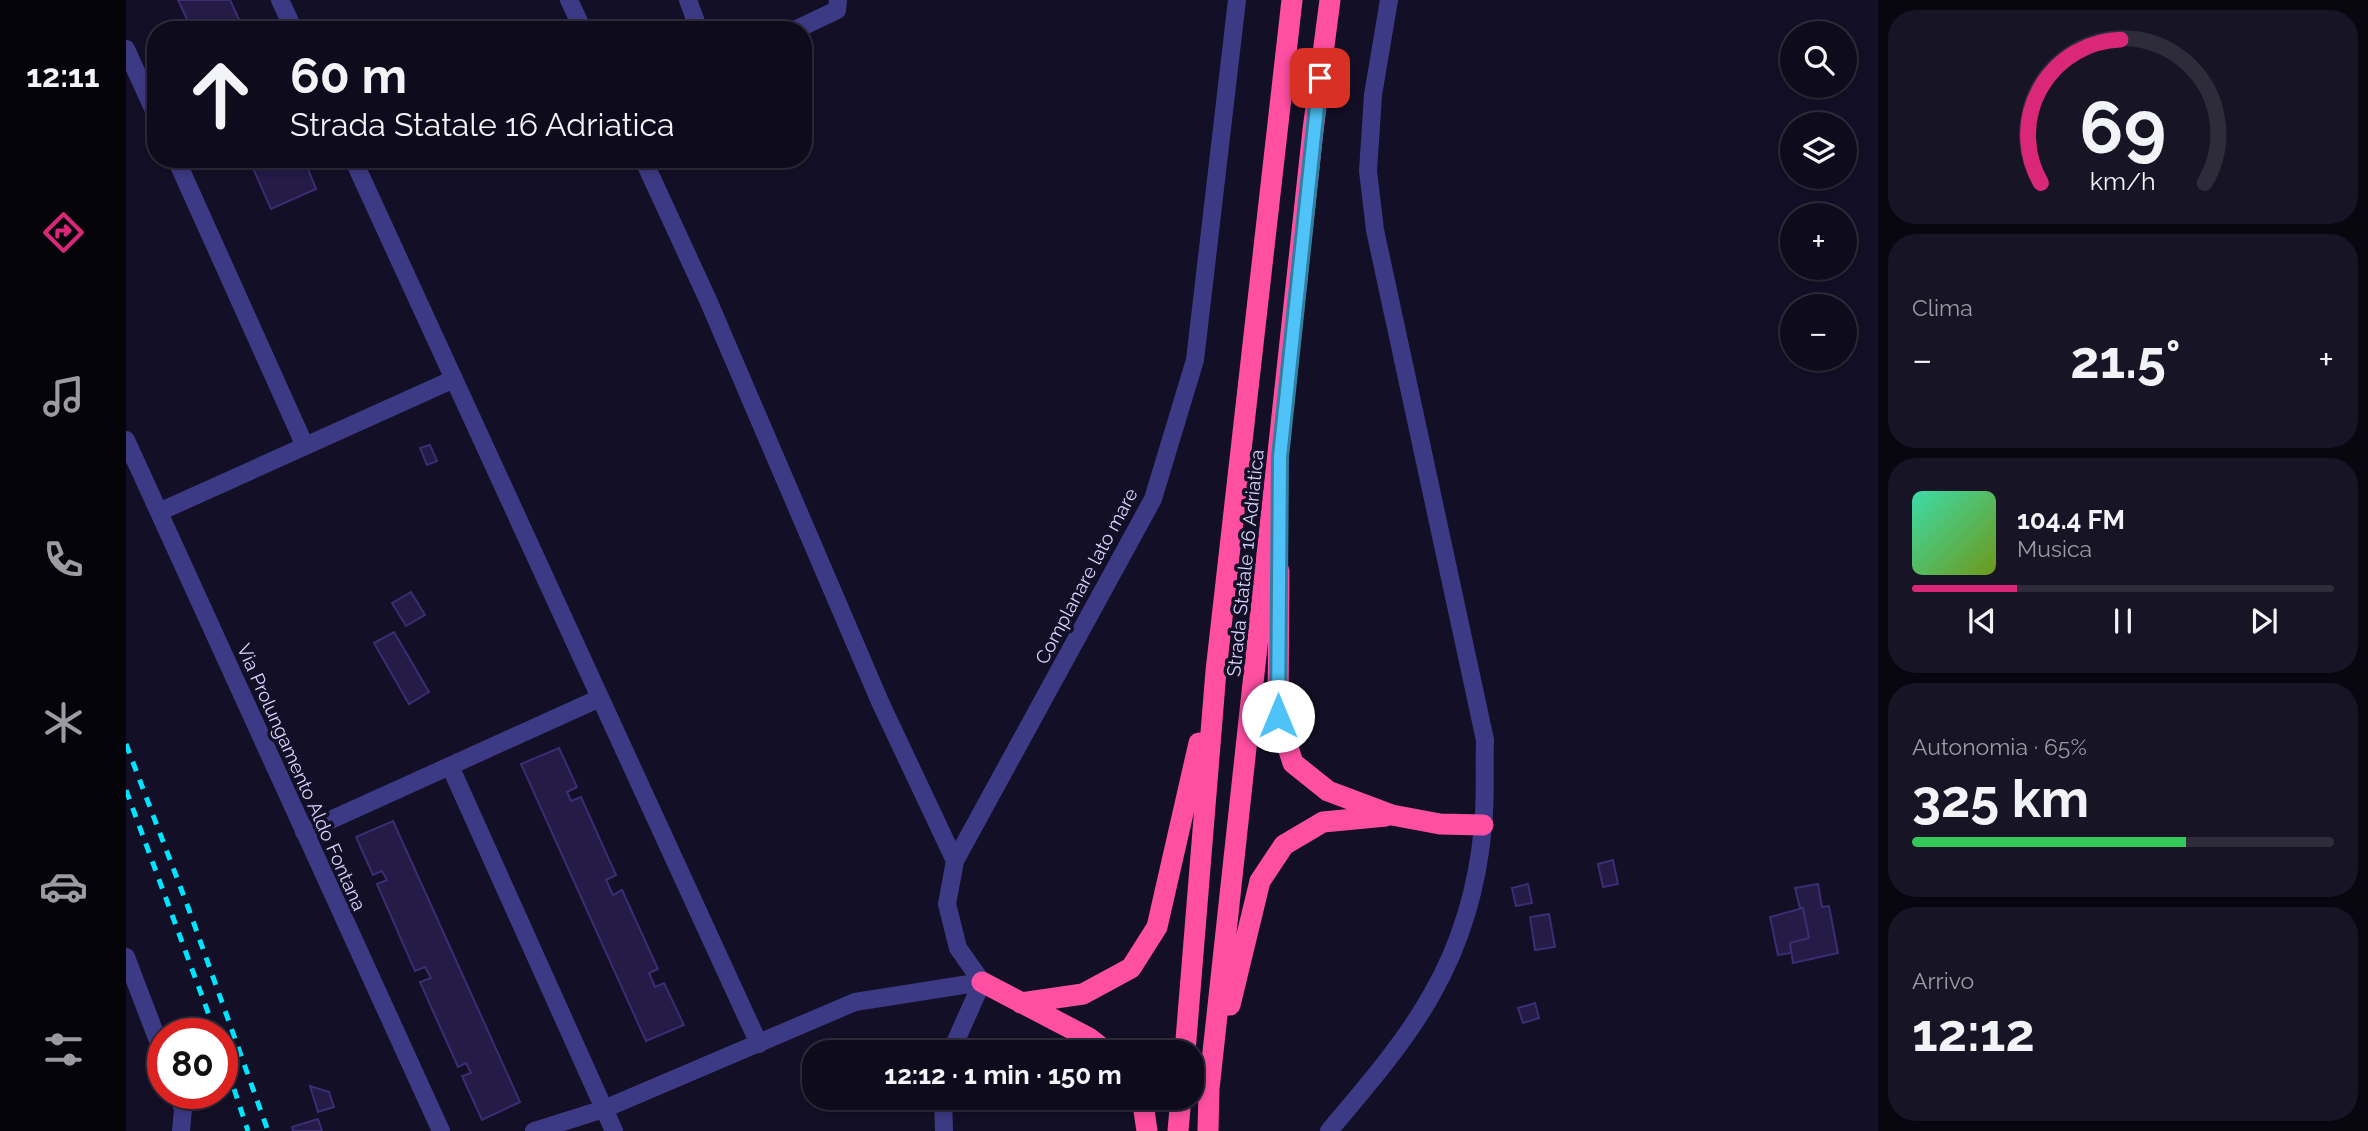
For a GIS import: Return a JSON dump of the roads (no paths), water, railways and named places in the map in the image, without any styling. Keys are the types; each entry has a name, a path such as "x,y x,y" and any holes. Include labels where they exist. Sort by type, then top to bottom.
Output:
{"highway":[{"name":"Strada Statale 16 Adriatica","path":"1186,1040 1216,671 1292,0"},
{"name":"Strada Statale 16 Adriatica","path":"1208,1131 1209,1089 1330,0"},
{"path":"1280,457 1278,716 1293,763 1328,791 1392,816 1440,824 1483,825"},
{"path":"1021,1003 1083,994 1131,968 1157,928 1216,671"},
{"path":"1209,1089 1260,881 1284,845 1323,822 1392,816"},
{"path":"982,982 1091,1040"},
{"path":"1144,1110 1147,1131"},
{"path":"1178,1131 1180,1110"}],"street":[{"path":"281,0 290,21"},
{"path":"569,0 579,21"},
{"path":"688,0 696,21"},
{"path":"812,22 837,10 838,0"},
{"name":"Complanare lato mare","path":"982,982 958,948 947,904 955,861 1153,499 1195,360 1237,0"},
{"path":"1329,1131 1384,1064 1432,995 1460,934 1475,877 1483,825 1485,740 1375,230 1368,171 1373,95 1389,0"},
{"path":"126,50 147,96"},
{"path":"180,168 305,446"},
{"path":"357,168 759,1044"},
{"path":"647,168 708,300 881,704 955,861"},
{"path":"159,512 454,379"},
{"name":"Via Prolungamento Aldo Fontana","path":"126,440 440,1131"},
{"path":"304,832 600,698"},
{"path":"450,766 614,1131"},
{"path":"126,957 149,1018"},
{"path":"545,1129 604,1109 855,1002 982,982"},
{"path":"956,1040 982,982"},
{"path":"181,1131 183,1109"},
{"path":"943,1110 944,1131"}],"railway":[{"path":"126,744 268,1131"},
{"path":"126,790 210,1018"},
{"path":"238,1101 248,1131"}]}
